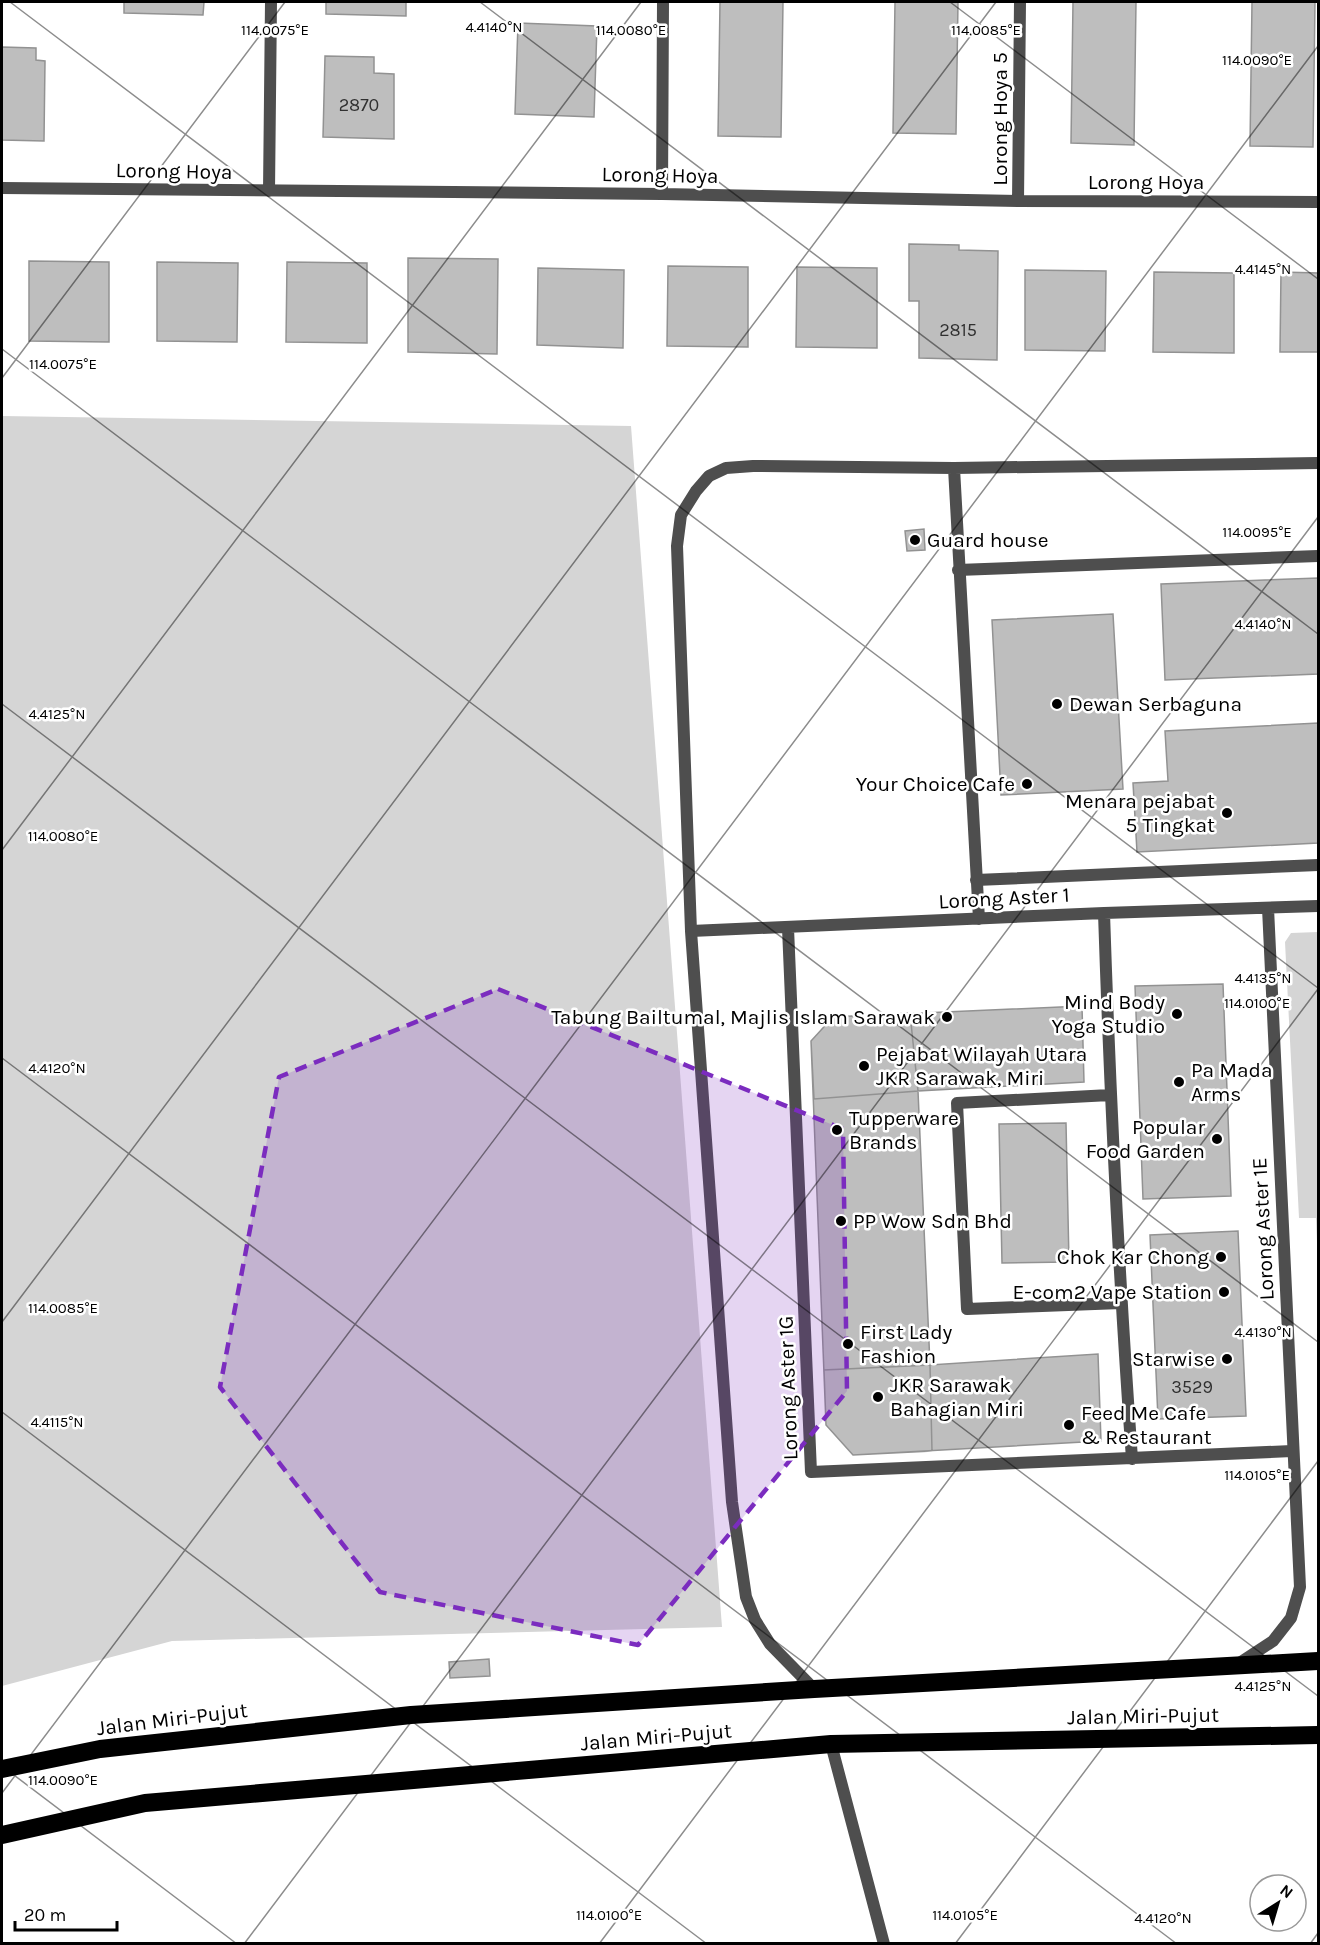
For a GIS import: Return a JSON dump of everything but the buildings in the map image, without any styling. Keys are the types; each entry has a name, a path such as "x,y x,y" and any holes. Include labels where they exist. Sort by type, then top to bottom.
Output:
{"highway":[{"name":"Jalan Miri-Pujut","path":"2,1769 100,1749 411,1715 814,1689 1318,1661"},
{"name":"Jalan Miri-Pujut","path":"2,1835 145,1803 831,1744 1318,1736"}],"street":[{"path":"269,191 271,2"},
{"path":"662,194 663,2"},
{"name":"Lorong Hoya 5","path":"1018,201 1020,2"},
{"name":"Lorong Hoya","path":"2,188 662,194 1018,201 1318,202"},
{"path":"814,1689 771,1644 755,1620 746,1597 732,1502 691,931 676,546 681,515 696,491 710,476 726,468 753,466 954,468 1318,464"},
{"path":"954,468 978,918"},
{"path":"958,570 1318,556"},
{"path":"976,880 1318,865"},
{"name":"Lorong Aster 1","path":"691,931 1318,906"},
{"name":"Lorong Aster 1E","path":"1237,1665 1273,1641 1291,1618 1300,1587 1268,908"},
{"path":"1104,913 1110,1095 1132,1459"},
{"name":"Lorong Aster 1G","path":"788,928 811,1472 1292,1451"},
{"path":"1110,1095 957,1103 967,1309 1121,1303"},
{"path":"831,1744 884,1944"}],"highlighted area":[{"path":"498,989 843,1129 847,1391 638,1645 380,1592 220,1387 279,1077"}],"shaded area":[{"path":"2,416 631,426 722,1627 172,1641 2,1686"},
{"path":"1318,932 1317,1242 1316,1218 1299,1218 1285,942 1291,933"}],"place":[{"name":"Guard house","path":"915,540"},
{"name":"Dewan Serbaguna","path":"1057,704"},
{"name":"Your Choice Cafe","path":"1027,784"},
{"name":"Menara pejabat 5 Tingkat","path":"1227,813"},
{"name":"Mind Body Yoga Studio","path":"1177,1014"},
{"name":"Tabung Bailtumal, Majlis Islam Sarawak","path":"947,1017"},
{"name":"Pejabat Wilayah Utara JKR Sarawak, Miri","path":"864,1066"},
{"name":"Pa Mada Arms","path":"1179,1082"},
{"name":"Tupperware Brands","path":"837,1130"},
{"name":"Popular Food Garden","path":"1217,1139"},
{"name":"PP Wow Sdn Bhd","path":"841,1221"},
{"name":"Chok Kar Chong","path":"1221,1257"},
{"name":"E-com2 Vape Station","path":"1224,1292"},
{"name":"First Lady Fashion","path":"848,1344"},
{"name":"Starwise","path":"1227,1359"},
{"name":"JKR Sarawak Bahagian Miri","path":"878,1397"},
{"name":"Feed Me Cafe & Restaurant","path":"1069,1425"}]}
